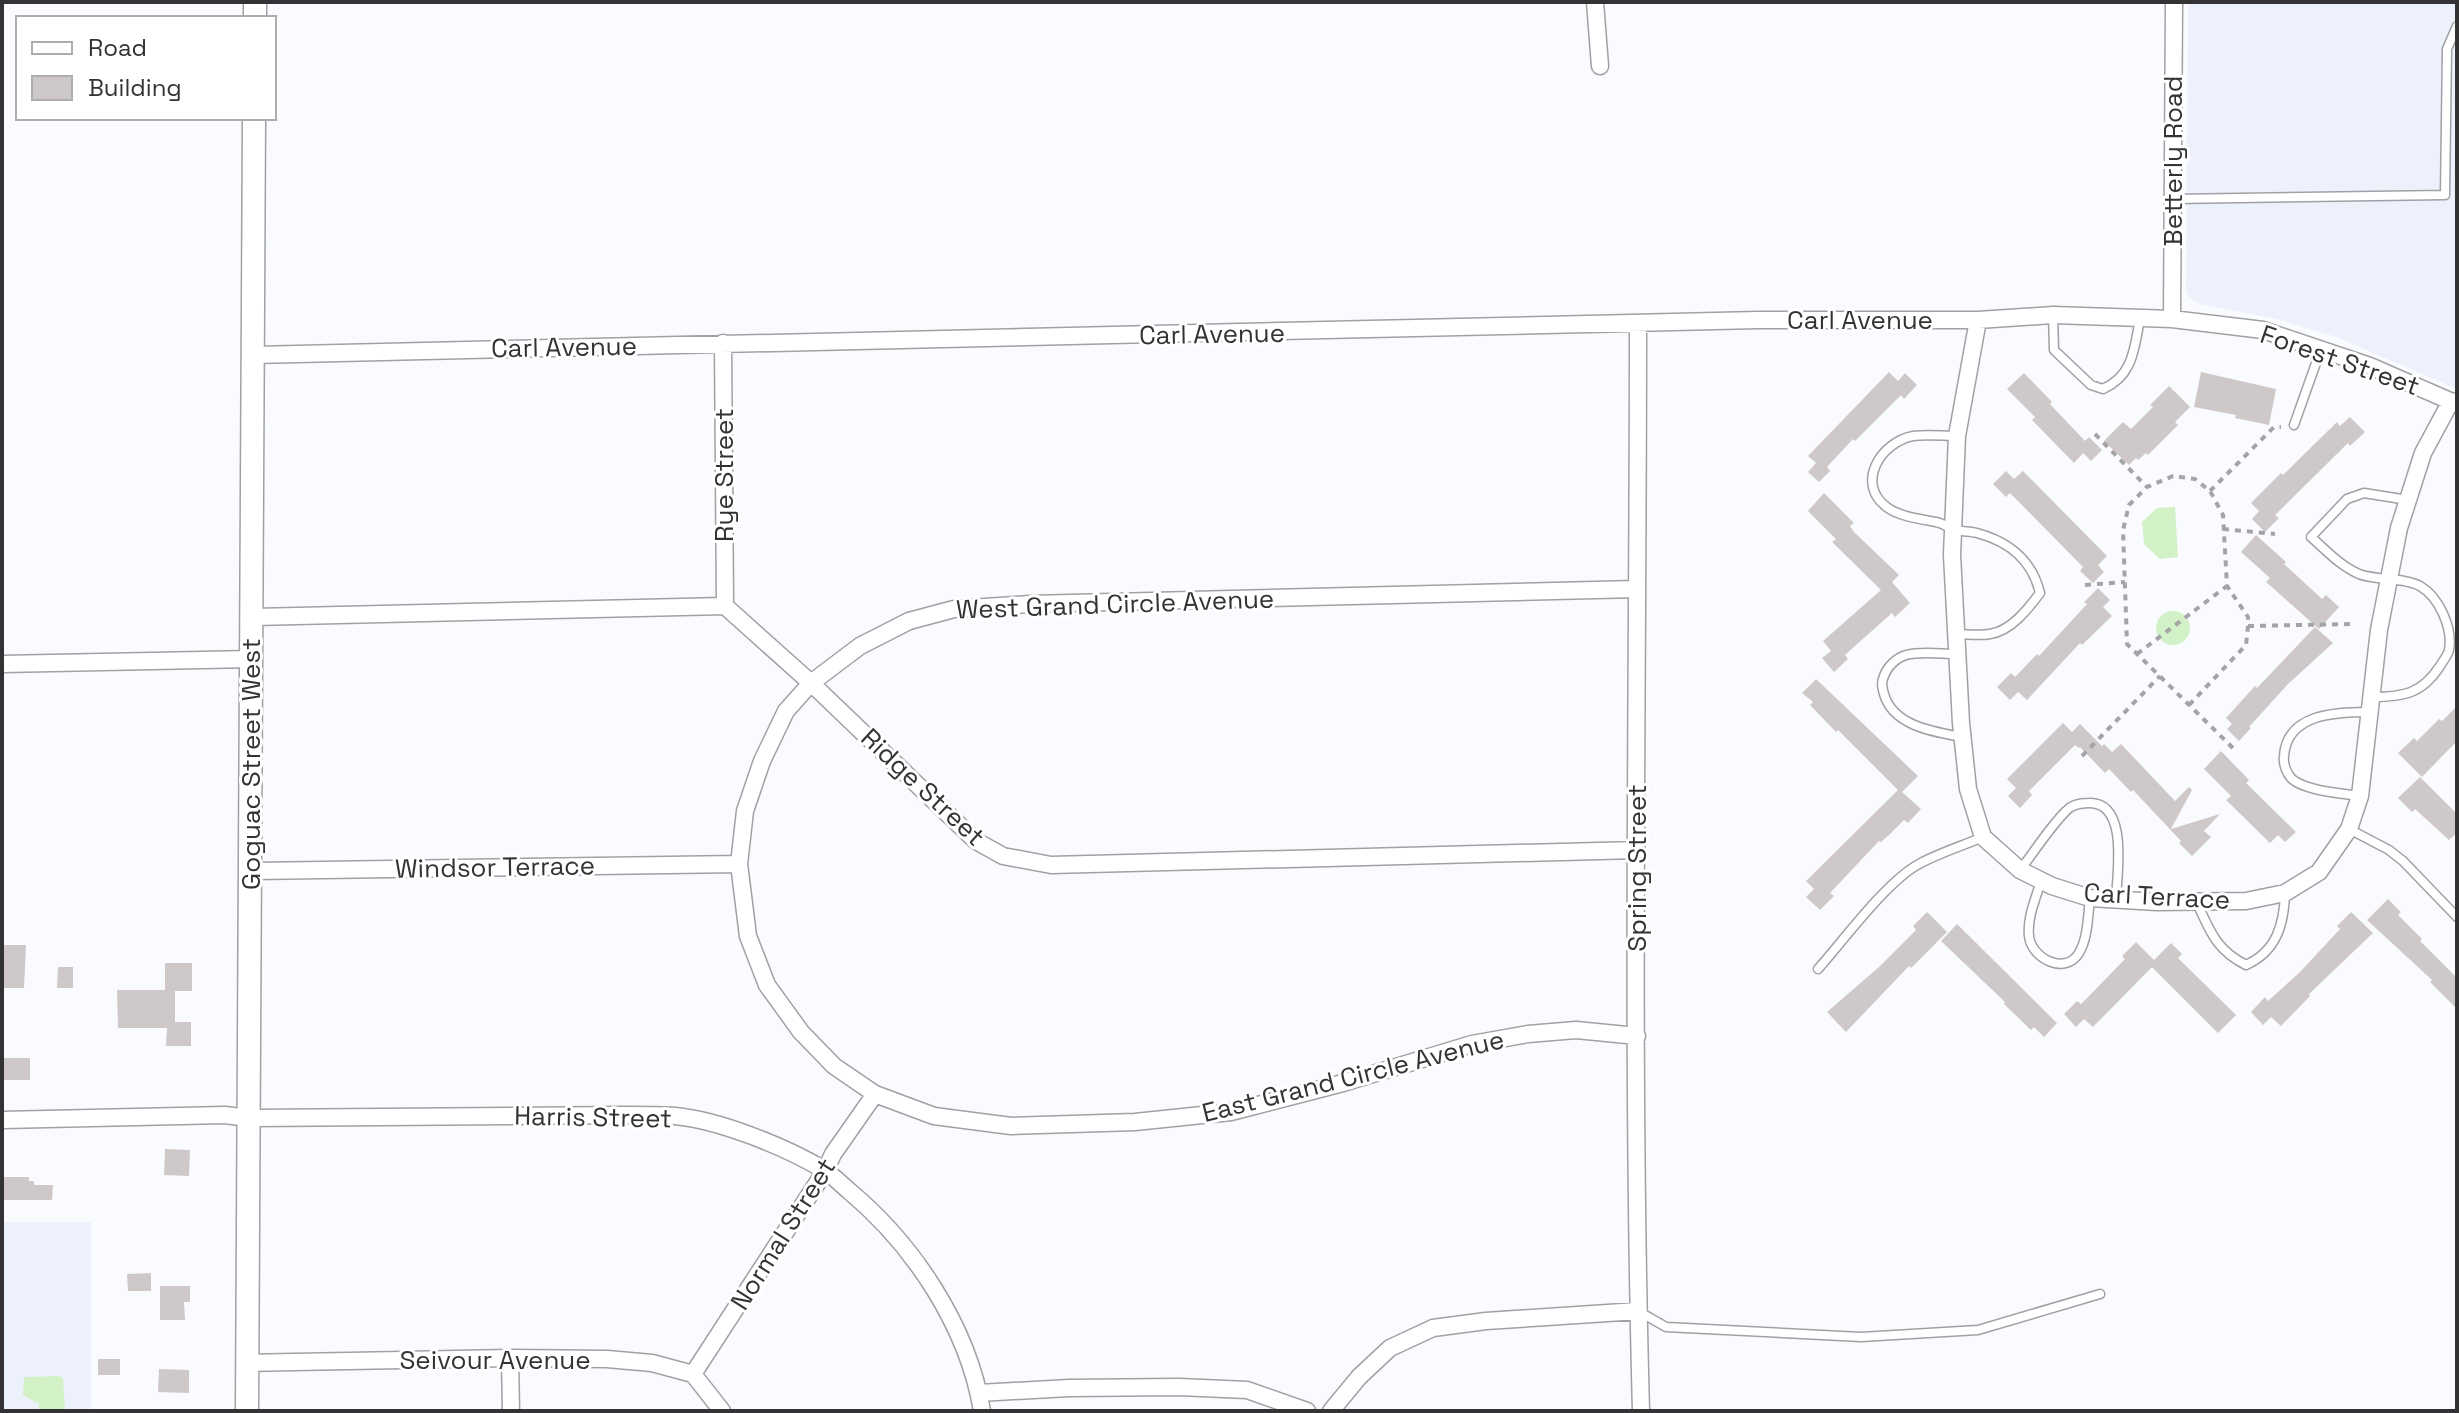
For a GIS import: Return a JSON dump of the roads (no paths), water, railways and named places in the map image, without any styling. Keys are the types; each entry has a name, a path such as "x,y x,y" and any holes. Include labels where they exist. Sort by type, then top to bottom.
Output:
{"street":[{"path":"1595,2 1600,66"},
{"name":"Betterly Road","path":"2172,319 2174,2"},
{"name":"Goguac Street West","path":"247,1411 254,120"},
{"name":"Carl Avenue","path":"251,355 1758,320 1978,320 2053,315 2172,319"},
{"name":"Forest Street","path":"2172,319 2263,330 2370,366 2454,402"},
{"path":"1978,320 1957,436 1952,555 1962,737 1968,789 1983,837"},
{"name":"Spring Street","path":"1638,325 1637,1036 1641,1411"},
{"name":"Rye Street","path":"723,343 725,606"},
{"name":"Carl Terrace","path":"1983,837 2020,870 2041,881 2090,898 2246,901 2285,893 2319,872 2349,829 2360,796 2379,630 2399,528 2423,453 2454,402"},
{"name":"West Grand Circle Avenue","path":"739,864 745,811 762,761 786,711 811,683 860,646 909,621 954,609 1030,604 1637,589"},
{"path":"253,617 725,606"},
{"name":"Ridge Street","path":"725,606 811,683 976,841 1003,856 1051,865 1637,850"},
{"path":"2,664 252,659"},
{"name":"Windsor Terrace","path":"251,871 739,864"},
{"name":"East Grand Circle Avenue","path":"739,864 748,936 767,985 801,1032 834,1066 875,1094 934,1116 1011,1126 1135,1122 1231,1112 1486,1042 1528,1034 1576,1030 1637,1036"},
{"name":"Normal Street","path":"693,1374 833,1154 875,1094"},
{"name":"Harris Street","path":"2,1120 225,1115 249,1118 677,1116 729,1128 825,1171 866,1205 901,1243 935,1290 961,1342 982,1411"},
{"path":"1331,1411 1359,1377 1390,1348 1433,1328 1486,1321 1638,1311"},
{"path":"510,1358 511,1411"},
{"name":"Seivour Avenue","path":"247,1363 607,1359 652,1363 693,1374"},
{"path":"693,1374 722,1411"},
{"path":"979,1393 1085,1388 1247,1390 1307,1411"}],"lane":[{"path":"2445,195 2447,49 2457,26"},
{"path":"2173,199 2457,195"},
{"path":"2053,315 2054,350 2091,385 2103,389 2116,383 2131,363 2140,319"},
{"path":"2294,425 2321,349"},
{"path":"1956,634 1991,634 2010,625 2040,593 2036,577 2027,561 2004,543 1890,510 1877,498 1872,486 1872,473 1894,445 1912,436 1957,436"},
{"path":"2360,796 2311,788 2292,779 2283,763 2288,738 2315,718 2415,691 2434,675 2449,652 2449,631 2435,598 2418,585 2362,575 2343,565 2311,537 2347,499 2364,493 2408,500"},
{"path":"1957,654 1908,654 1896,660 1885,672 1881,684 1886,700 1897,714 1930,732 1962,737"},
{"path":"2020,870 2068,808 2098,803 2108,810 2115,822 2118,842 2116,899"},
{"path":"2349,829 2396,855 2457,917"},
{"path":"1818,969 1909,870 1983,837"},
{"path":"2041,881 2030,918 2029,938 2034,950 2045,960 2067,964 2078,955 2084,939 2090,898"},
{"path":"2196,902 2215,942 2232,958 2246,965 2266,951 2282,930 2285,893"},
{"path":"1638,1311 1666,1327 1861,1337 1978,1330 2100,1294"}]}
